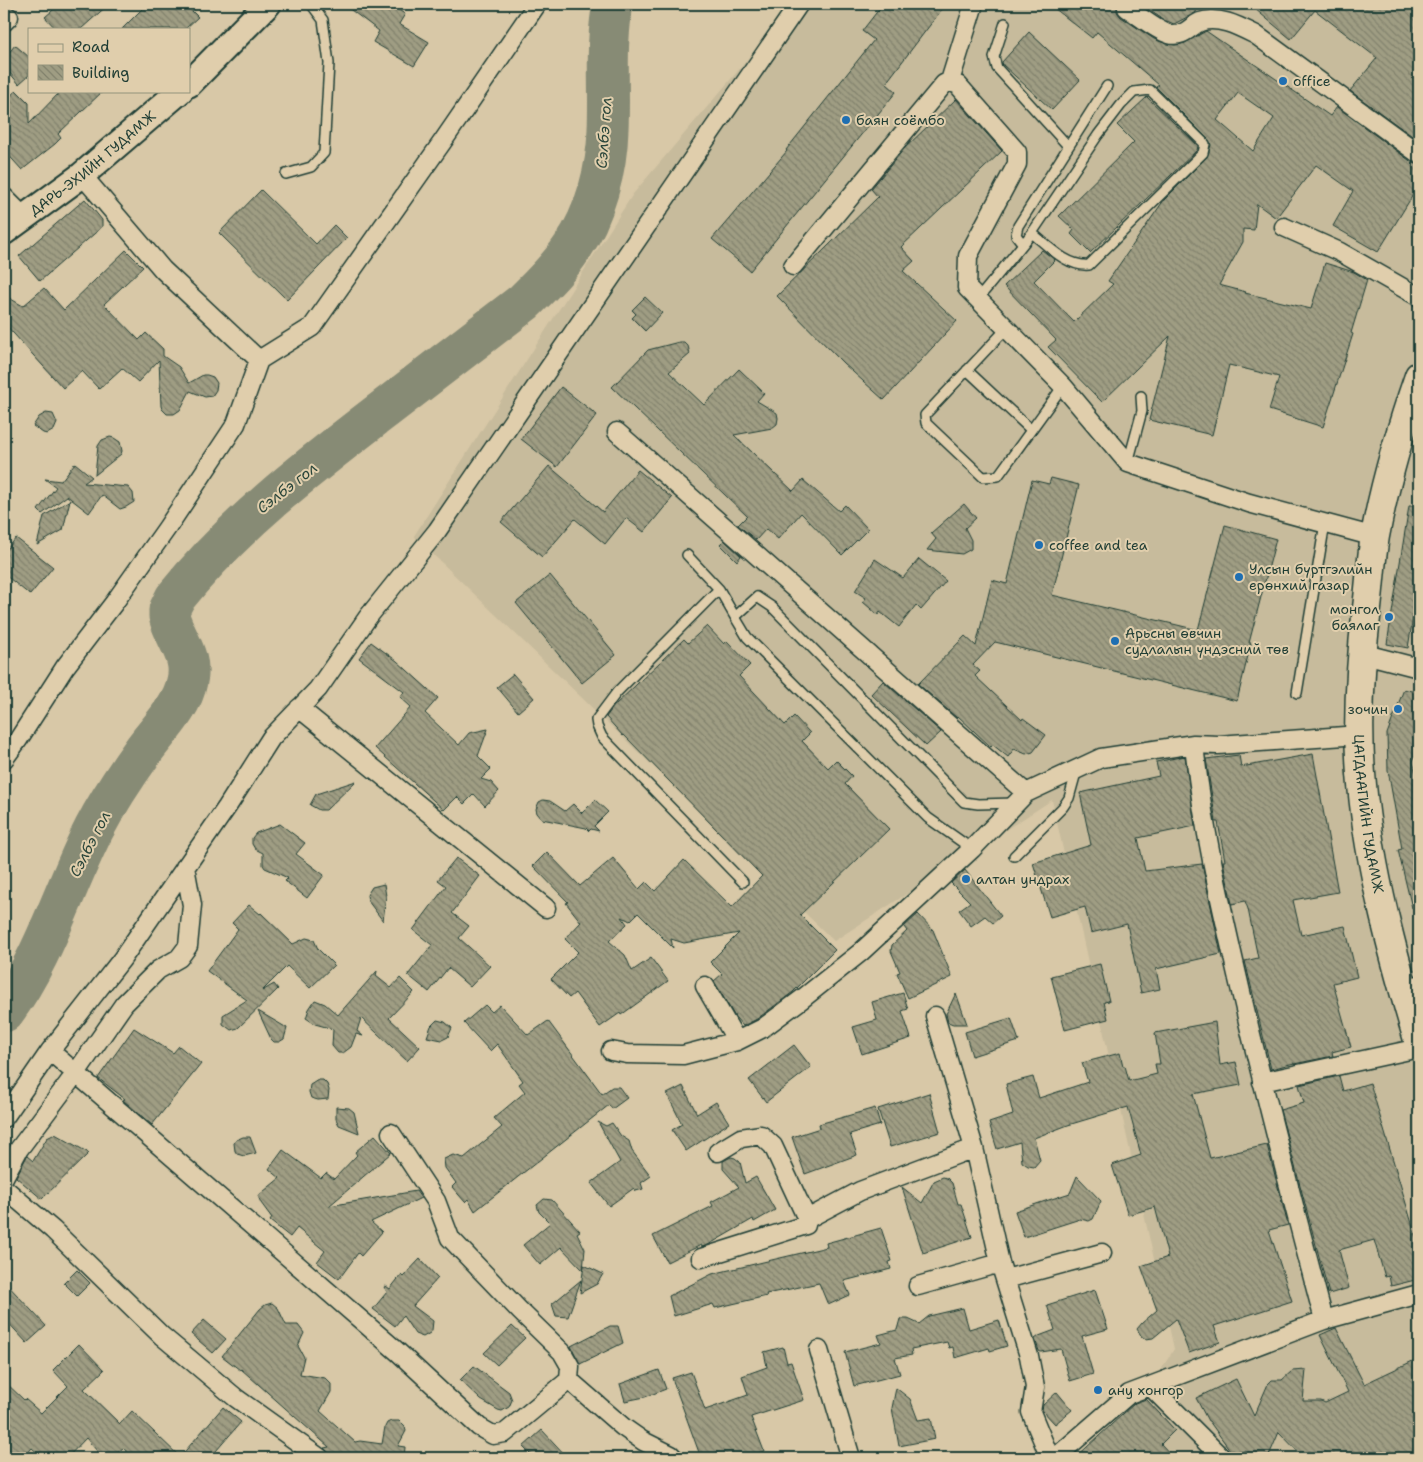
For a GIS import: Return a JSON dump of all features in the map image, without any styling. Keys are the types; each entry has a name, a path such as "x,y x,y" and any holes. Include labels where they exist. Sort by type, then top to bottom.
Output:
{"main road":[{"path":"190,83 268,4"},
{"name":"ДАРЬ-ЭХИЙН ГУДАМЖ","path":"4,232 82,175 179,92"},
{"name":"ЦАГДААГИЙН ГУДАМЖ","path":"1419,376 1413,417 1390,474 1375,537 1361,653 1359,735 1368,835 1386,920 1411,983 1419,1043"}],"street":[{"path":"4,759 65,667 114,603 167,528 236,424 259,360 312,327 444,142 537,4"},
{"path":"4,1118 50,1051 122,959 227,807 271,738 318,689 368,617 437,531 799,4"},
{"path":"793,266 944,84 950,81 974,4"},
{"path":"1127,8 1171,35 1184,34 1201,22 1216,21 1237,26 1256,35 1419,154"},
{"path":"950,81 958,85 1017,152 1017,164 968,256 967,288 1063,386 1128,463 1250,503 1375,537"},
{"path":"82,175 163,270 259,360"},
{"path":"4,197 24,217"},
{"path":"1284,227 1340,252 1419,297"},
{"path":"617,432 1020,798"},
{"path":"1361,653 1419,668"},
{"path":"299,708 546,908"},
{"path":"611,1051 628,1054 683,1055 737,1041 763,1028 802,1000 861,952 972,849 1020,798 1101,758 1194,744 1218,745 1359,735"},
{"path":"1194,744 1202,809 1219,897 1262,1082 1324,1320"},
{"path":"4,1177 19,1148 76,1073 124,1004 158,970 179,958 188,946 192,904 185,867"},
{"path":"705,986 737,1041"},
{"path":"934,1016 974,1148 1003,1271 1029,1356 1035,1388 1031,1412 1050,1458"},
{"path":"1262,1082 1419,1048"},
{"path":"50,1051 398,1352 479,1427 493,1435 505,1433 569,1380 570,1366 562,1352 450,1238 436,1201 391,1133"},
{"path":"701,1258 806,1225 807,1219 773,1146 761,1136 742,1138 718,1152"},
{"path":"807,1219 860,1191 974,1148"},
{"path":"4,1188 53,1230 162,1336 236,1398 320,1458"},
{"path":"918,1286 1102,1253"},
{"path":"1055,1458 1129,1394 1324,1320 1419,1294"},
{"path":"819,1350 851,1458"},
{"path":"569,1380 623,1427 643,1441 674,1458"},
{"path":"1150,1386 1222,1458"}],"lane":[{"path":"286,174 311,167 324,153 329,63 323,20 311,4"},
{"path":"1005,24 994,57 997,68 1068,146"},
{"path":"1023,244 1016,235 1018,226 1107,86"},
{"path":"978,299 1032,233 1098,135 1121,104 1134,92 1150,90 1205,144 1203,153 1089,265 1080,266 1064,258 1032,233"},
{"path":"1007,328 925,415 926,423 982,477 998,476 1030,429 1063,386"},
{"path":"967,370 1030,429"},
{"path":"1128,463 1142,411 1141,396"},
{"path":"1297,693 1325,523"},
{"path":"687,556 720,589 747,637 928,818 972,849"},
{"path":"720,589 617,692 596,720 596,726 602,737 743,882"},
{"path":"736,617 757,597 772,607 964,802 978,804 1020,798"},
{"path":"1014,856 1063,807 1069,798 1077,769"}],"shaded area":[{"path":"795,4 1419,4 1419,1458 1081,1458 1140,1403 1174,1349 1052,800 834,941 414,536 633,194"}],"building":[{"path":"60,4 109,4 82,28 55,28 45,17"},
{"path":"147,4 185,4 198,17 186,28 123,28"},
{"path":"343,4 389,4 405,14 399,24 429,42 414,66 373,42 379,31"},
{"path":"883,4 946,4 886,83 896,92 750,271 712,239 787,151 874,40 862,31"},
{"path":"1049,4 1118,4 1117,12 1121,17 1154,39 1167,44 1185,43 1206,31 1330,116 1337,107 1413,163 1419,165 1419,185 1378,252 1333,226 1353,191 1316,165 1276,218 1257,204 1254,230 1243,229 1243,242 1219,285 1311,309 1325,263 1354,272 1367,280 1351,333 1353,334 1323,427 1269,410 1279,377 1229,365 1212,435 1149,420 1170,336 1102,402 1048,347 1056,340 1004,286 1042,250 1055,260 1034,281 1074,322 1113,284 1108,281 1164,200 1207,157 1211,145 1209,140 1156,87 1159,85 1097,32 1092,38","holes":["1238,93 1274,118 1253,151 1217,120"]},
{"path":"1140,4 1202,4 1195,13 1174,24 1164,20"},
{"path":"1249,4 1419,4 1419,141 1350,91 1377,58 1315,10 1291,39"},
{"path":"1029,32 1080,80 1052,110 1002,62"},
{"path":"15,45 28,56 28,76 19,84 4,66 4,59"},
{"path":"16,90 29,103 29,124 60,92 102,92 58,134 61,138 55,144 22,170 4,150 4,103"},
{"path":"1147,97 1198,146 1197,150 1090,253 1071,234 1074,230 1059,216 1134,142 1117,125"},
{"path":"956,99 1002,151 901,247 914,261 903,271 957,321 884,400 843,363 777,296 878,197 871,189 904,149"},
{"path":"261,190 316,244 334,225 347,238 287,300 219,233"},
{"path":"85,199 102,220 102,227 40,281 19,256"},
{"path":"126,250 143,267 104,304 139,340 146,333 163,349 163,356 179,367 189,383 203,375 207,375 213,377 217,383 216,390 212,396 205,397 190,391 180,410 174,414 167,414 161,406 159,360 138,382 122,368 99,389 82,371 63,388 4,323 4,295 23,306 44,288 64,310"},
{"path":"645,297 662,313 645,331 632,318 636,314 632,310"},
{"path":"684,342 688,346 690,354 669,372 704,405 739,369 764,393 757,401 777,413 777,424 772,428 734,435 793,491 803,480 839,511 845,505 868,529 842,555 801,513 778,539 766,529 756,540 738,525 747,516 612,387 648,350"},
{"path":"561,387 597,415 557,467 521,439"},
{"path":"46,413 53,414 57,423 54,430 47,434 33,426 39,417"},
{"path":"110,437 120,442 121,454 95,475 98,446 102,440"},
{"path":"75,463 92,477 84,483 128,487 133,493 134,502 120,509 102,495 89,513 67,496 42,514 38,510 56,487 45,479 61,481"},
{"path":"549,466 603,512 638,470 672,498 644,532 626,518 605,544 575,519 542,557 501,522"},
{"path":"1051,478 1079,485 1052,595 1198,630 1225,525 1276,539 1249,643 1251,643 1237,701 995,642 973,665 980,671 975,676 1022,720 1023,718 1046,735 1033,752 1026,754 1014,749 1008,757 993,745 991,747 958,716 957,718 918,684 965,636 976,646 992,580 1007,584 1032,480 1049,484"},
{"path":"70,500 63,530 37,545 44,516"},
{"path":"964,504 976,518 965,528 971,540 971,549 962,554 927,550 936,539 931,533"},
{"path":"1409,506 1419,506 1419,593 1417,593 1408,648 1387,644"},
{"path":"16,538 53,567 30,595 4,574 4,553"},
{"path":"724,540 741,556 737,561 720,544"},
{"path":"875,559 903,578 919,559 946,581 921,610 916,605 899,627 880,612 878,615 863,602 866,598 855,591"},
{"path":"550,575 616,655 582,683 516,603"},
{"path":"707,626 724,644 727,641 750,665 739,676 785,725 794,716 810,733 802,741 828,768 836,760 852,776 845,784 889,829 800,915 835,950 793,992 757,1019 743,1026 735,1017 714,981 722,974 710,962 739,933 684,943 671,939 673,948 638,913 630,921 622,917 627,924 609,941 625,955 632,971 651,958 668,981 621,1015 620,1013 600,1027 575,993 569,998 551,979 578,952 565,939 581,922 566,903 568,902 533,866 547,852 580,886 613,858 639,889 646,882 655,891 684,860 732,907 762,876 606,717 614,706 684,639 688,643"},
{"path":"371,642 397,661 438,698 425,713 459,745 469,733 488,729 478,756 491,769 481,779 491,782 499,791 485,806 474,794 464,804 457,797 444,810 375,748 411,707 400,697 404,692 359,658"},
{"path":"513,674 534,698 518,712 497,687"},
{"path":"883,681 941,732 926,746 871,694"},
{"path":"1404,689 1419,693 1419,741 1413,762 1419,787 1419,907 1412,908 1398,850 1402,849 1388,770 1387,734"},
{"path":"1313,754 1338,892 1293,900 1301,935 1345,926 1357,977 1333,983 1351,1047 1332,1052 1333,1056 1271,1069 1245,961 1258,958 1248,909 1245,901 1232,904 1206,759 1239,755 1241,767"},
{"path":"1185,756 1195,826 1138,838 1145,871 1202,864 1221,954 1156,969 1160,989 1141,993 1127,924 1091,933 1085,907 1050,917 1033,863 1091,845 1080,793 1159,776 1156,762"},
{"path":"356,781 326,810 319,810 310,805 316,794"},
{"path":"543,800 550,801 565,811 573,804 582,813 595,800 608,812 594,826 599,831 591,829 589,831 586,828 542,819 536,809 539,802"},
{"path":"280,824 305,843 296,854 324,875 307,898 285,881 288,878 265,868 263,865 263,853 255,849 252,844 252,838 256,833"},
{"path":"456,858 480,876 452,913 469,926 459,938 490,966 470,987 448,968 429,992 408,975 432,945 413,930 446,886 438,880"},
{"path":"965,870 1001,916 993,923 985,916 971,926 959,910 970,902 951,883"},
{"path":"384,884 386,896 383,921 368,901 367,895 372,887"},
{"path":"249,905 261,913 293,944 306,938 314,940 318,949 334,965 310,988 287,966 262,991 274,984 278,989 238,1028 231,1030 223,1024 223,1015 247,1000 207,971 238,929 232,923"},
{"path":"918,914 933,930 952,977 908,998 897,973 900,972 891,951 892,945 907,931 904,927"},
{"path":"1100,964 1109,1001 1104,1002 1108,1019 1065,1030 1051,976"},
{"path":"377,971 376,976 391,988 400,978 414,992 389,1018 420,1047 407,1061 361,1018 357,1031 363,1036 356,1034 351,1047 343,1053 338,1053 332,1046 333,1029 315,1024 306,1018 315,1000 325,1004 338,1015"},
{"path":"903,993 908,1009 902,1011 911,1038 862,1054 853,1027 877,1020 872,1002"},
{"path":"956,993 967,1024 948,1022 946,1014"},
{"path":"485,1005 492,1012 500,1005 528,1035 548,1021 602,1094 612,1087 619,1087 627,1098 612,1109 609,1105 475,1211 468,1199 465,1202 452,1187 456,1183 445,1168 444,1159 453,1155 464,1158 502,1127 494,1118 525,1092 519,1084 523,1081 497,1044 490,1051 464,1023"},
{"path":"258,1011 287,1028 284,1039 274,1042 271,1039"},
{"path":"1011,1018 1019,1041 972,1056 965,1032"},
{"path":"437,1020 445,1022 452,1028 448,1037 442,1040 427,1037 431,1026"},
{"path":"1215,1022 1220,1065 1236,1062 1241,1085 1193,1094 1210,1158 1267,1145 1288,1225 1269,1230 1292,1301 1214,1326 1220,1342 1189,1353 1176,1319 1153,1338 1146,1339 1142,1337 1137,1329 1157,1310 1141,1266 1168,1257 1155,1207 1128,1215 1112,1165 1141,1155 1128,1107 1068,1125 1034,1138 1040,1160 1034,1167 1022,1162 1020,1142 997,1149 989,1123 1013,1115 1006,1084 1033,1077 1039,1098 1088,1082 1082,1063 1120,1053 1129,1081 1157,1074 1155,1064 1160,1064 1155,1033"},
{"path":"134,1028 173,1053 179,1046 201,1064 152,1125 123,1100 125,1099 98,1078"},
{"path":"794,1045 811,1067 766,1102 749,1080"},
{"path":"1339,1076 1343,1091 1370,1083 1419,1247 1419,1279 1391,1286 1389,1276 1385,1277 1374,1240 1339,1250 1349,1288 1329,1294 1280,1110 1304,1103 1299,1085"},
{"path":"318,1080 323,1080 327,1084 329,1090 328,1099 318,1100 311,1098 309,1092 310,1085"},
{"path":"683,1086 697,1114 716,1102 729,1123 686,1151 672,1130 682,1124 667,1094"},
{"path":"929,1093 940,1132 890,1147 878,1109"},
{"path":"336,1107 349,1108 354,1112 359,1133 339,1125 336,1119"},
{"path":"875,1108 880,1125 850,1134 857,1155 805,1174 792,1137 820,1128 819,1124"},
{"path":"598,1122 606,1126 612,1123 621,1136 629,1141 632,1151 651,1176 641,1183 643,1189 636,1191 634,1188 609,1206 591,1183 620,1162"},
{"path":"55,1134 89,1153 42,1199 16,1177 27,1156 33,1161 47,1138"},
{"path":"375,1135 391,1153 329,1206 416,1191 421,1198 371,1222 382,1232 361,1256 358,1253 339,1279 317,1262 325,1251 297,1228 290,1237 270,1221 272,1218 258,1196 280,1178 269,1169 283,1150 321,1178 326,1173 334,1179 357,1155 355,1152"},
{"path":"243,1137 250,1137 256,1153 244,1156 237,1154 234,1143"},
{"path":"731,1157 740,1162 745,1183 756,1177 775,1210 754,1222 753,1219 708,1245 702,1247 701,1245 667,1262 653,1236 713,1206 711,1202 739,1187 723,1169 723,1161"},
{"path":"1077,1176 1101,1201 1093,1219 1089,1221 1080,1219 1024,1237 1015,1211 1070,1193"},
{"path":"943,1177 952,1183 958,1204 961,1204 972,1237 923,1253 902,1187 922,1203 934,1181"},
{"path":"544,1199 552,1200 580,1231 577,1233 585,1249 583,1270 561,1247 540,1265 523,1245 550,1223 539,1212 537,1205"},
{"path":"881,1228 892,1261 889,1262 891,1269 844,1281 850,1295 828,1305 819,1283 766,1294 767,1296 715,1308 713,1304 674,1316 669,1296 712,1274 827,1247 826,1243"},
{"path":"420,1259 438,1278 413,1306 433,1321 432,1330 423,1337 415,1334 403,1316 395,1326 373,1309 387,1292 384,1287 386,1286 390,1289 401,1275 403,1277"},
{"path":"584,1265 603,1274 597,1284 580,1293"},
{"path":"77,1270 90,1283 77,1296 64,1283"},
{"path":"581,1280 568,1317 556,1316 552,1304"},
{"path":"4,1281 46,1326 27,1343 4,1318"},
{"path":"1095,1290 1108,1329 1082,1336 1093,1374 1070,1381 1061,1349 1041,1352 1035,1339 1055,1330 1047,1305"},
{"path":"272,1303 278,1308 286,1325 298,1325 304,1333 298,1346 304,1357 300,1374 325,1378 331,1384 331,1392 320,1411 355,1442 382,1444 387,1423 399,1421 406,1431 398,1446 405,1447 404,1458 331,1458 324,1448 329,1447 241,1369 222,1356 260,1309"},
{"path":"963,1308 969,1329 999,1320 1007,1346 990,1351 989,1348 955,1358 953,1347 949,1348 947,1342 911,1349 912,1355 895,1358 900,1374 854,1386 845,1352 881,1343 878,1335 897,1330 900,1319 908,1319 919,1324 929,1316"},
{"path":"204,1320 226,1339 213,1353 191,1334"},
{"path":"512,1326 525,1338 497,1365 484,1353"},
{"path":"610,1326 618,1326 623,1343 580,1364 571,1346"},
{"path":"1336,1328 1364,1384 1419,1358 1419,1458 1304,1458 1279,1432 1268,1458 1253,1458 1245,1450 1235,1457 1208,1421 1196,1398 1236,1379 1254,1416 1268,1384 1272,1380 1282,1380 1292,1371 1306,1370 1303,1401 1321,1401 1325,1403 1348,1392 1320,1335"},
{"path":"79,1344 104,1370 84,1389 120,1424 132,1411 180,1457 223,1407 241,1422 210,1458 134,1458 123,1448 111,1458 103,1458 86,1438 67,1458 43,1458 32,1448 23,1458 4,1458 4,1381 41,1413 68,1386 53,1370"},
{"path":"783,1347 787,1363 791,1362 804,1400 751,1417 764,1451 746,1458 701,1458 672,1378 691,1372 705,1410 748,1395 742,1376 767,1367 764,1352"},
{"path":"474,1366 509,1392 512,1400 509,1407 502,1411 498,1410 481,1400 460,1380"},
{"path":"659,1370 666,1389 645,1397 625,1401 620,1384"},
{"path":"896,1388 910,1399 918,1420 931,1418 935,1439 899,1446 892,1408"},
{"path":"1057,1392 1072,1410 1055,1424 1042,1410 1043,1405"},
{"path":"1146,1399 1175,1430 1161,1444 1174,1458 1075,1458 1135,1403"},
{"path":"542,1430 568,1458 534,1458 523,1447"}],"waterway":[{"name":"Сэлбэ гол","path":"4,1012 31,969 99,819 143,751 175,709 184,691 187,681 188,664 169,616 169,610 175,598 198,570 248,520 301,474 524,302 550,276 580,235 593,206 605,160 608,129 608,50 613,4"}],"place":[{"name":"office","path":"1283,81"},
{"name":"баян соёмбо","path":"846,120"},
{"name":"coffee and tea","path":"1039,545"},
{"name":"Улсын бүртгэлийн ерөнхий газар","path":"1239,577"},
{"name":"монгол баялаг","path":"1389,617"},
{"name":"Арьсны өвчин судлалын үндэсний төв","path":"1115,641"},
{"name":"зочин","path":"1398,709"},
{"name":"алтан ундрах","path":"966,879"},
{"name":"ану хонгор","path":"1098,1390"}]}
